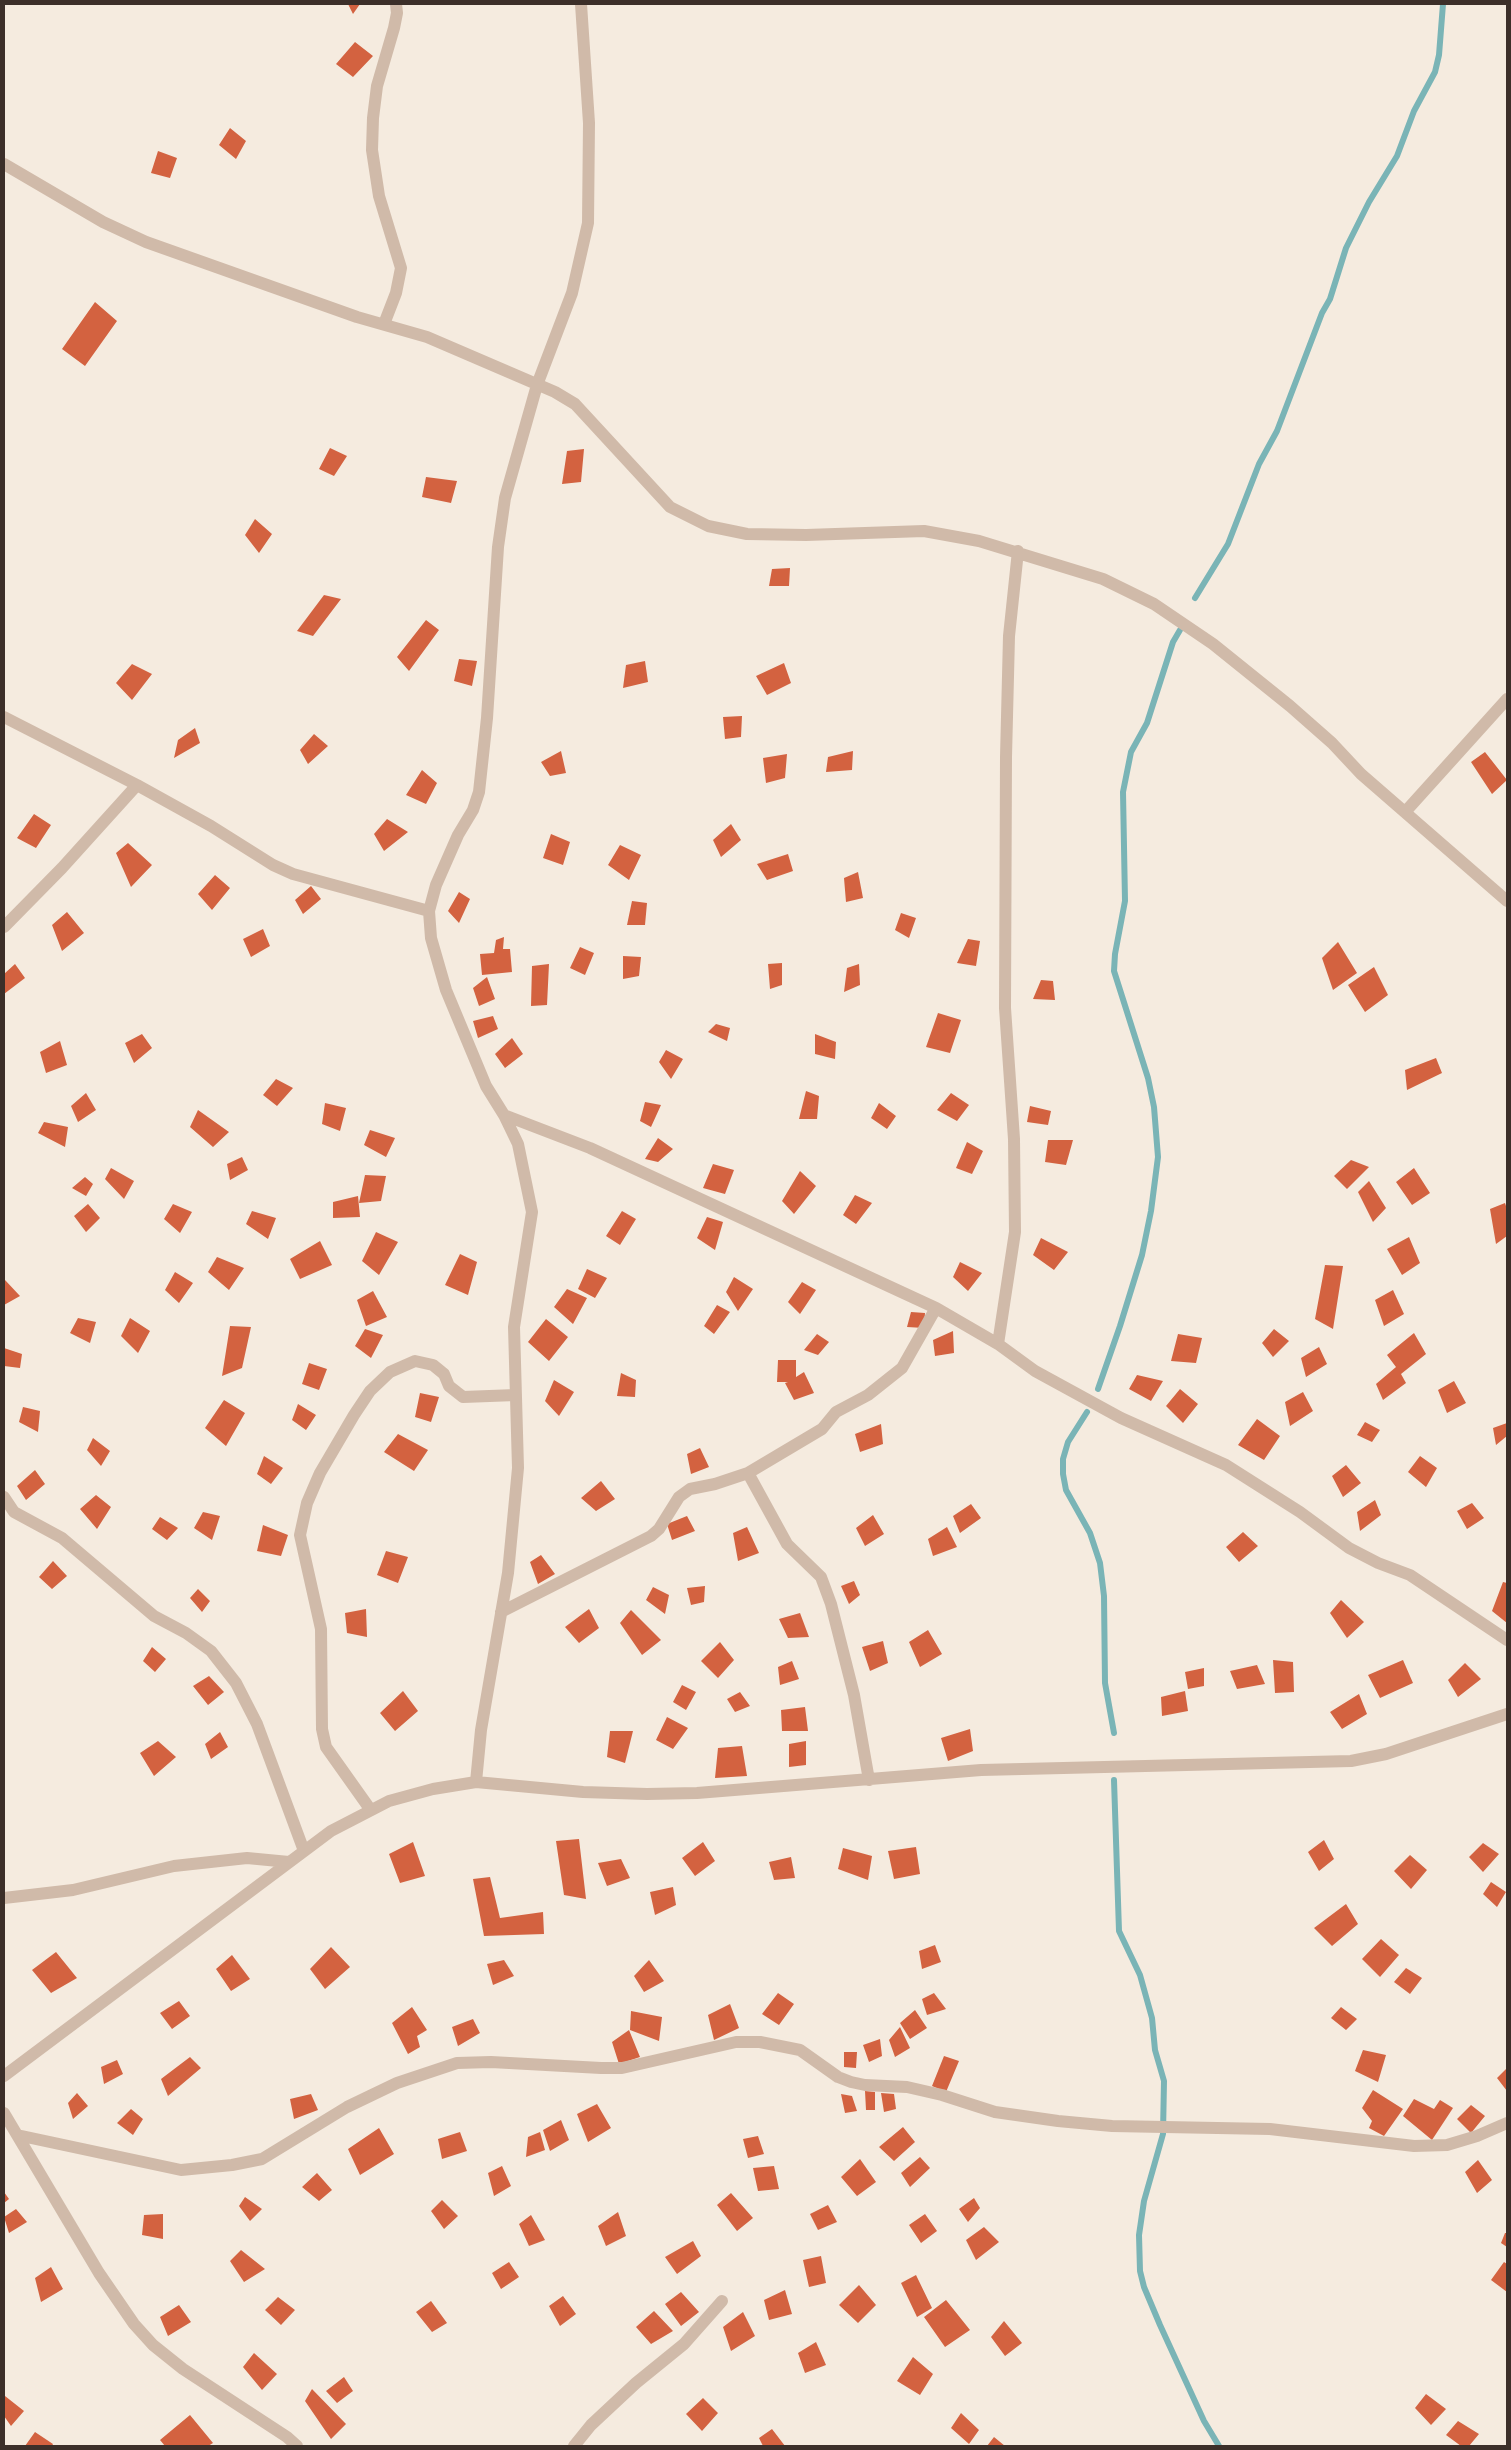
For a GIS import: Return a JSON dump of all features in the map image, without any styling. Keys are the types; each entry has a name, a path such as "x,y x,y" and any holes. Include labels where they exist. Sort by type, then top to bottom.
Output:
{"street":[{"path":"384,324 396,293 401,268 379,196 372,150 373,118 377,86 394,28 397,13 396,4"},
{"path":"476,1782 481,1730 508,1573 518,1468 514,1326 532,1212 518,1144 504,1115 486,1086 446,990 431,938 428,911 436,886 458,835 473,810 479,792 487,718 498,548 505,498 537,385 572,293 588,223 589,123 581,4"},
{"path":"4,164 103,222 146,242 259,283 427,337 555,392 575,404 670,507 708,526 747,534 924,531 979,541 1018,551 1049,563 1103,579 1154,604 1213,644 1290,706 1332,743 1361,774 1406,811 1507,901"},
{"path":"998,1344 1015,1232 1014,1139 1005,1008 1006,757 1010,636 1018,551"},
{"path":"1406,811 1507,699"},
{"path":"4,717 136,785 293,874 428,911"},
{"path":"4,927 62,868 136,785"},
{"path":"504,1115 590,1148 936,1308 998,1344 1035,1371 1121,1418 1226,1465 1300,1512 1349,1548 1378,1563 1410,1575 1507,1640"},
{"path":"501,1612 574,1577 652,1536 659,1529 678,1497 690,1489 716,1484 748,1473 822,1429 836,1412 868,1395 902,1368 936,1308"},
{"path":"370,1809 326,1747 322,1729 321,1630 300,1535 307,1504 320,1473 354,1415 370,1391 390,1372 415,1361 433,1365 444,1374 449,1386 463,1397 516,1396"},
{"path":"748,1473 787,1544 821,1578 831,1604 854,1695 869,1780"},
{"path":"4,1497 14,1512 62,1538 154,1616 186,1633 211,1651 236,1683 257,1724 304,1851"},
{"path":"4,2076 331,1831 370,1809 389,1801 433,1789 476,1782 583,1792 697,1793 980,1770 1351,1760 1386,1754 1507,1714"},
{"path":"4,1898 73,1890 174,1866 247,1858 289,1862"},
{"path":"17,2136 181,2170 232,2165 262,2159 347,2107 397,2083 457,2062 622,2068 736,2042 760,2042 800,2050 851,2082 865,2085 907,2087 942,2095 995,2112 1067,2122 1112,2126 1270,2129 1414,2146 1447,2145 1477,2136 1507,2123"},
{"path":"4,2113 99,2274 134,2324 153,2345 183,2369 287,2437 297,2446"},
{"path":"574,2446 591,2425 636,2382 684,2344 722,2301"}],"building":[{"path":"348,4 360,4 353,14"},
{"path":"355,42 373,56 353,77 336,64"},
{"path":"230,128 246,141 236,159 219,145"},
{"path":"158,151 177,158 170,178 151,173"},
{"path":"95,302 117,321 85,366 62,349"},
{"path":"330,448 347,456 334,476 319,469"},
{"path":"584,449 581,482 562,484 567,451"},
{"path":"426,477 457,481 451,503 422,497"},
{"path":"255,519 272,534 259,553 245,535"},
{"path":"790,568 789,586 769,586 772,569"},
{"path":"324,595 341,599 313,636 297,631"},
{"path":"426,620 439,630 409,671 397,657"},
{"path":"459,659 477,661 472,686 454,681"},
{"path":"645,661 648,682 623,688 626,665"},
{"path":"784,663 791,683 767,695 756,676"},
{"path":"132,664 152,674 132,700 116,683"},
{"path":"742,716 741,737 725,739 723,717"},
{"path":"195,728 200,743 174,758 178,740"},
{"path":"314,734 328,746 308,764 300,750"},
{"path":"561,751 566,773 550,776 541,762"},
{"path":"853,751 852,770 826,772 828,757"},
{"path":"1485,752 1507,780 1492,794 1471,762"},
{"path":"787,754 785,778 766,783 763,758"},
{"path":"422,770 437,783 426,804 406,795"},
{"path":"34,814 51,825 36,848 17,838"},
{"path":"387,819 408,832 384,851 374,834"},
{"path":"731,824 741,840 721,857 713,840"},
{"path":"551,834 570,842 563,865 543,858"},
{"path":"128,843 152,865 131,887 116,853"},
{"path":"620,845 641,855 629,880 608,865"},
{"path":"788,854 793,871 767,880 757,864"},
{"path":"858,872 863,898 846,902 844,878"},
{"path":"215,875 230,888 212,910 198,894"},
{"path":"311,886 321,899 303,914 295,900"},
{"path":"459,892 470,899 459,923 448,911"},
{"path":"632,901 647,903 645,925 627,925"},
{"path":"67,912 84,933 62,951 52,925"},
{"path":"901,913 916,918 909,938 895,930"},
{"path":"263,929 270,946 251,957 243,939"},
{"path":"504,937 503,949 510,949 512,972 482,975 480,954 494,953 496,940"},
{"path":"968,939 980,941 976,966 957,963"},
{"path":"1338,942 1357,973 1333,990 1322,958"},
{"path":"580,947 594,953 585,975 570,968"},
{"path":"623,956 641,957 639,976 623,979"},
{"path":"782,963 782,985 770,989 768,964"},
{"path":"15,964 25,978 4,994 4,974"},
{"path":"549,964 547,1005 531,1006 532,966"},
{"path":"859,964 860,985 844,992 847,968"},
{"path":"1374,967 1388,995 1365,1012 1348,985"},
{"path":"487,977 495,999 479,1006 473,988"},
{"path":"1041,980 1053,981 1055,1000 1033,999"},
{"path":"938,1013 961,1020 950,1053 926,1047"},
{"path":"493,1016 498,1029 478,1038 473,1021"},
{"path":"716,1024 730,1028 727,1041 708,1032"},
{"path":"142,1034 152,1048 134,1063 125,1043"},
{"path":"815,1034 836,1042 835,1059 815,1054"},
{"path":"512,1038 523,1054 505,1068 495,1054"},
{"path":"60,1041 67,1065 46,1073 40,1052"},
{"path":"666,1050 683,1059 671,1079 659,1062"},
{"path":"1436,1058 1442,1073 1407,1090 1405,1070"},
{"path":"276,1079 293,1088 277,1106 263,1095"},
{"path":"806,1091 819,1096 817,1119 799,1119"},
{"path":"86,1093 96,1110 78,1122 71,1106"},
{"path":"951,1093 969,1105 957,1121 937,1110"},
{"path":"645,1102 661,1105 651,1127 640,1121"},
{"path":"325,1103 346,1108 340,1131 322,1124"},
{"path":"879,1103 896,1116 887,1129 871,1118"},
{"path":"1030,1106 1051,1111 1048,1125 1027,1122"},
{"path":"198,1110 229,1132 213,1147 190,1127"},
{"path":"44,1122 68,1127 65,1147 38,1133"},
{"path":"370,1130 395,1138 386,1157 364,1145"},
{"path":"658,1138 673,1149 658,1162 645,1159"},
{"path":"1048,1140 1073,1140 1066,1165 1045,1162"},
{"path":"967,1142 983,1151 972,1174 956,1168"},
{"path":"242,1157 248,1170 230,1180 227,1164"},
{"path":"1351,1160 1369,1167 1347,1189 1334,1176"},
{"path":"713,1164 734,1170 725,1194 703,1188"},
{"path":"111,1168 134,1181 124,1199 105,1179"},
{"path":"1414,1168 1430,1193 1412,1205 1396,1182"},
{"path":"800,1171 816,1186 794,1214 782,1201"},
{"path":"365,1175 386,1176 381,1201 359,1203"},
{"path":"85,1177 93,1184 86,1196 72,1188"},
{"path":"1369,1181 1386,1208 1373,1222 1358,1192"},
{"path":"855,1195 872,1203 856,1224 843,1215"},
{"path":"358,1196 360,1217 333,1218 333,1202"},
{"path":"1505,1203 1507,1209 1507,1236 1496,1244 1490,1209"},
{"path":"88,1204 100,1218 86,1232 74,1216"},
{"path":"173,1204 192,1212 180,1233 164,1219"},
{"path":"252,1211 276,1218 268,1239 246,1224"},
{"path":"622,1211 636,1219 620,1245 606,1236"},
{"path":"707,1217 723,1222 715,1250 697,1238"},
{"path":"376,1232 398,1242 379,1275 362,1261"},
{"path":"1409,1237 1420,1263 1402,1275 1387,1249"},
{"path":"1041,1238 1068,1252 1054,1270 1033,1255"},
{"path":"320,1241 332,1265 300,1279 290,1259"},
{"path":"460,1254 477,1262 468,1295 445,1285"},
{"path":"217,1257 244,1268 229,1290 208,1272"},
{"path":"960,1262 982,1273 968,1291 953,1277"},
{"path":"1325,1265 1343,1266 1333,1329 1315,1319"},
{"path":"587,1269 607,1278 595,1298 578,1289"},
{"path":"175,1272 193,1283 179,1303 165,1290"},
{"path":"734,1277 753,1289 738,1311 726,1292"},
{"path":"4,1281 20,1296 4,1305"},
{"path":"802,1282 816,1290 800,1314 788,1302"},
{"path":"567,1289 587,1298 573,1324 554,1307"},
{"path":"1393,1290 1404,1314 1384,1326 1375,1300"},
{"path":"373,1291 387,1317 366,1326 357,1300"},
{"path":"717,1305 730,1312 714,1334 704,1326"},
{"path":"911,1312 925,1313 924,1328 907,1327"},
{"path":"78,1318 96,1322 90,1343 70,1333"},
{"path":"130,1318 150,1331 138,1353 121,1336"},
{"path":"546,1319 568,1337 549,1361 528,1342"},
{"path":"230,1326 251,1327 242,1368 222,1376"},
{"path":"365,1329 383,1335 371,1358 355,1346"},
{"path":"1274,1329 1289,1341 1273,1357 1262,1343"},
{"path":"953,1331 954,1353 935,1356 933,1340"},
{"path":"1414,1333 1426,1354 1401,1374 1406,1383 1383,1400 1376,1384 1396,1367 1387,1355"},
{"path":"817,1334 829,1342 818,1355 804,1350"},
{"path":"1178,1334 1202,1338 1196,1363 1171,1361"},
{"path":"1319,1347 1327,1364 1306,1377 1301,1358"},
{"path":"4,1348 22,1354 20,1368 4,1366"},
{"path":"778,1360 796,1360 796,1377 804,1372 814,1393 794,1400 785,1383 788,1382 777,1382"},
{"path":"309,1363 327,1369 319,1390 302,1384"},
{"path":"621,1373 636,1380 635,1397 617,1396"},
{"path":"1137,1375 1163,1381 1151,1401 1129,1389"},
{"path":"554,1380 574,1392 559,1416 545,1401"},
{"path":"1454,1381 1466,1403 1447,1413 1438,1390"},
{"path":"1180,1389 1198,1404 1183,1423 1166,1406"},
{"path":"1303,1392 1313,1411 1290,1426 1285,1402"},
{"path":"420,1393 439,1397 431,1422 415,1417"},
{"path":"224,1400 245,1413 226,1446 205,1428"},
{"path":"298,1404 316,1415 306,1430 292,1420"},
{"path":"23,1407 40,1411 38,1432 19,1422"},
{"path":"1257,1419 1280,1436 1264,1460 1238,1445"},
{"path":"1365,1422 1380,1430 1372,1442 1357,1435"},
{"path":"1507,1423 1507,1436 1496,1445 1493,1428"},
{"path":"881,1424 883,1444 860,1452 855,1434"},
{"path":"398,1434 428,1450 414,1471 384,1452"},
{"path":"93,1438 110,1451 101,1466 87,1450"},
{"path":"700,1448 709,1467 691,1474 687,1454"},
{"path":"264,1456 283,1468 271,1484 257,1474"},
{"path":"1420,1456 1437,1468 1426,1487 1408,1472"},
{"path":"1346,1465 1361,1483 1343,1497 1332,1476"},
{"path":"35,1470 45,1484 26,1500 17,1486"},
{"path":"601,1481 615,1499 596,1511 581,1498"},
{"path":"96,1495 111,1507 97,1529 80,1509"},
{"path":"1375,1500 1381,1515 1360,1531 1357,1512"},
{"path":"1472,1503 1484,1518 1467,1529 1457,1511"},
{"path":"971,1504 981,1518 960,1533 953,1516"},
{"path":"203,1512 220,1516 212,1540 194,1528"},
{"path":"873,1515 884,1534 865,1546 856,1528"},
{"path":"687,1516 695,1531 672,1540 667,1524"},
{"path":"160,1517 178,1528 167,1540 152,1529"},
{"path":"263,1525 288,1535 281,1556 257,1551"},
{"path":"747,1527 759,1553 738,1561 733,1533"},
{"path":"947,1527 957,1547 933,1556 928,1539"},
{"path":"1243,1532 1258,1546 1239,1562 1226,1547"},
{"path":"386,1551 408,1557 398,1583 377,1575"},
{"path":"541,1555 555,1574 538,1584 530,1562"},
{"path":"53,1561 67,1576 52,1589 39,1577"},
{"path":"854,1581 860,1595 849,1604 841,1586"},
{"path":"1503,1582 1507,1583 1507,1623 1492,1611"},
{"path":"705,1586 704,1602 691,1605 687,1588"},
{"path":"653,1587 669,1595 665,1614 646,1600"},
{"path":"198,1589 210,1601 202,1612 190,1598"},
{"path":"1341,1600 1364,1622 1347,1638 1330,1613"},
{"path":"366,1609 367,1637 347,1633 345,1613"},
{"path":"589,1609 599,1628 579,1643 565,1627"},
{"path":"631,1610 661,1640 642,1655 620,1623"},
{"path":"800,1613 809,1637 788,1638 779,1619"},
{"path":"928,1630 942,1654 920,1667 909,1642"},
{"path":"883,1641 888,1663 870,1671 862,1647"},
{"path":"720,1642 734,1660 718,1678 701,1661"},
{"path":"152,1647 166,1659 155,1672 143,1661"},
{"path":"1273,1660 1293,1662 1294,1692 1275,1693"},
{"path":"1403,1660 1413,1683 1380,1698 1368,1675"},
{"path":"792,1661 799,1679 780,1685 778,1667"},
{"path":"1465,1663 1481,1679 1458,1697 1448,1680"},
{"path":"1257,1665 1265,1684 1237,1689 1230,1671"},
{"path":"1204,1668 1204,1686 1188,1689 1185,1672"},
{"path":"209,1676 224,1692 208,1705 193,1686"},
{"path":"682,1685 696,1692 686,1710 673,1702"},
{"path":"403,1691 418,1711 395,1731 380,1713"},
{"path":"1185,1691 1188,1711 1162,1716 1161,1697"},
{"path":"740,1692 750,1706 735,1712 727,1699"},
{"path":"1359,1694 1367,1714 1342,1729 1330,1712"},
{"path":"805,1707 808,1731 782,1731 781,1710"},
{"path":"667,1717 688,1728 673,1749 656,1740"},
{"path":"970,1729 973,1751 948,1761 941,1738"},
{"path":"610,1731 633,1731 625,1763 607,1757"},
{"path":"220,1732 228,1747 211,1759 205,1744"},
{"path":"158,1741 176,1757 154,1776 140,1753"},
{"path":"806,1741 806,1765 789,1767 789,1744"},
{"path":"742,1746 747,1776 715,1778 718,1748"},
{"path":"579,1839 586,1899 564,1895 556,1841"},
{"path":"1324,1840 1334,1859 1319,1871 1308,1852"},
{"path":"413,1842 425,1876 400,1883 389,1854"},
{"path":"703,1842 715,1861 695,1876 682,1858"},
{"path":"1483,1843 1499,1854 1483,1872 1469,1857"},
{"path":"916,1847 920,1874 894,1879 888,1851"},
{"path":"843,1848 872,1856 868,1880 838,1869"},
{"path":"1410,1855 1427,1870 1411,1889 1394,1871"},
{"path":"791,1857 795,1878 774,1880 769,1862"},
{"path":"621,1859 630,1878 607,1886 598,1863"},
{"path":"490,1877 500,1918 543,1912 544,1934 484,1936 473,1879"},
{"path":"1491,1882 1506,1892 1497,1907 1483,1894"},
{"path":"673,1887 676,1905 655,1915 650,1892"},
{"path":"1346,1904 1358,1924 1332,1946 1314,1928"},
{"path":"1381,1939 1399,1955 1380,1977 1362,1959"},
{"path":"935,1945 941,1962 922,1969 919,1951"},
{"path":"331,1947 350,1967 325,1989 310,1969"},
{"path":"56,1952 77,1978 51,1993 32,1970"},
{"path":"232,1955 250,1979 231,1991 216,1969"},
{"path":"504,1960 514,1976 493,1985 487,1964"},
{"path":"649,1960 664,1981 644,1992 634,1976"},
{"path":"1406,1968 1422,1978 1410,1994 1394,1982"},
{"path":"778,1993 794,2004 779,2025 762,2014"},
{"path":"934,1993 946,2009 927,2015 922,1999"},
{"path":"179,2001 190,2016 172,2029 160,2013"},
{"path":"730,2004 739,2028 714,2040 708,2015"},
{"path":"412,2007 427,2030 417,2036 420,2047 408,2054 392,2023"},
{"path":"1341,2007 1357,2019 1346,2030 1331,2018"},
{"path":"915,2010 927,2028 910,2039 900,2023"},
{"path":"631,2011 662,2017 659,2041 630,2030"},
{"path":"473,2019 480,2033 458,2046 452,2027"},
{"path":"900,2027 910,2048 895,2057 889,2040"},
{"path":"629,2030 640,2057 619,2064 612,2042"},
{"path":"880,2039 882,2056 869,2062 863,2045"},
{"path":"1363,2050 1386,2055 1378,2082 1355,2071"},
{"path":"844,2052 857,2052 856,2068 844,2067"},
{"path":"944,2056 959,2061 946,2092 932,2086"},
{"path":"190,2057 201,2068 168,2096 161,2079"},
{"path":"117,2060 123,2074 104,2084 101,2067"},
{"path":"1507,2068 1507,2091 1497,2078"},
{"path":"1373,2090 1403,2109 1384,2136 1369,2128 1372,2121 1362,2108"},
{"path":"865,2091 875,2092 875,2110 866,2110"},
{"path":"77,2093 88,2106 73,2119 68,2103"},
{"path":"881,2093 894,2094 896,2109 884,2112"},
{"path":"311,2094 318,2110 294,2119 290,2099"},
{"path":"841,2094 852,2096 857,2111 845,2113"},
{"path":"1414,2099 1434,2109 1440,2100 1453,2108 1432,2140 1403,2116"},
{"path":"597,2104 611,2128 588,2142 577,2114"},
{"path":"1471,2105 1485,2116 1471,2133 1457,2119"},
{"path":"131,2109 143,2119 133,2135 117,2123"},
{"path":"561,2120 569,2140 550,2151 543,2130"},
{"path":"903,2127 915,2142 894,2161 879,2147"},
{"path":"379,2128 394,2154 360,2175 348,2149"},
{"path":"460,2132 467,2151 442,2159 438,2139"},
{"path":"540,2132 545,2150 526,2157 528,2137"},
{"path":"758,2136 764,2154 748,2158 743,2139"},
{"path":"920,2157 930,2168 910,2187 901,2173"},
{"path":"860,2159 876,2182 857,2196 841,2177"},
{"path":"1478,2160 1492,2180 1477,2193 1465,2172"},
{"path":"502,2166 511,2186 494,2196 488,2173"},
{"path":"774,2166 779,2189 758,2191 753,2168"},
{"path":"317,2173 332,2190 319,2201 302,2187"},
{"path":"4,2192 9,2199 4,2203"},
{"path":"731,2193 753,2218 737,2231 717,2205"},
{"path":"245,2197 262,2209 250,2221 239,2206"},
{"path":"974,2198 980,2208 968,2222 959,2209"},
{"path":"442,2200 458,2216 444,2229 431,2211"},
{"path":"828,2205 837,2222 818,2230 810,2214"},
{"path":"16,2209 27,2222 9,2233 4,2217"},
{"path":"618,2212 626,2236 606,2246 598,2226"},
{"path":"163,2214 163,2239 142,2235 144,2215"},
{"path":"925,2214 937,2231 921,2243 909,2225"},
{"path":"531,2215 545,2240 529,2246 519,2224"},
{"path":"984,2227 999,2242 976,2260 966,2240"},
{"path":"1505,2233 1507,2233 1507,2247 1501,2243"},
{"path":"693,2241 701,2256 677,2274 665,2257"},
{"path":"241,2250 265,2269 244,2282 230,2261"},
{"path":"821,2256 826,2283 809,2287 803,2260"},
{"path":"509,2262 519,2277 501,2289 492,2273"},
{"path":"1504,2262 1507,2264 1507,2292 1491,2280"},
{"path":"51,2267 63,2289 41,2302 35,2278"},
{"path":"916,2275 932,2308 917,2317 901,2283"},
{"path":"859,2285 876,2305 858,2323 839,2305"},
{"path":"785,2290 792,2314 769,2320 764,2300"},
{"path":"681,2292 699,2312 681,2326 665,2304"},
{"path":"563,2296 576,2314 560,2326 549,2306"},
{"path":"278,2297 295,2310 281,2325 265,2310"},
{"path":"946,2300 970,2330 945,2347 924,2317"},
{"path":"431,2301 447,2323 432,2332 416,2312"},
{"path":"179,2305 191,2322 168,2336 160,2317"},
{"path":"654,2311 673,2331 651,2344 636,2327"},
{"path":"743,2312 755,2336 731,2351 723,2327"},
{"path":"1004,2321 1022,2343 1005,2356 991,2337"},
{"path":"816,2342 826,2365 805,2373 798,2353"},
{"path":"254,2353 277,2374 262,2390 243,2367"},
{"path":"913,2357 933,2374 920,2395 897,2381"},
{"path":"344,2377 353,2391 337,2403 326,2391"},
{"path":"312,2389 346,2424 331,2439 305,2401"},
{"path":"1426,2394 1446,2409 1431,2425 1415,2408"},
{"path":"5,2396 24,2411 11,2426 4,2416"},
{"path":"703,2398 718,2413 702,2431 686,2414"},
{"path":"961,2413 979,2430 969,2444 951,2428"},
{"path":"190,2415 213,2443 208,2446 165,2446 160,2440"},
{"path":"1458,2421 1479,2434 1469,2446 1461,2446 1446,2435"},
{"path":"772,2429 785,2446 763,2446 759,2438"},
{"path":"35,2432 53,2444 52,2446 25,2446"},
{"path":"994,2437 1005,2446 987,2446"}],"waterway":[{"path":"1195,598 1228,544 1259,464 1277,431 1322,313 1330,299 1346,248 1369,202 1397,156 1414,111 1435,72 1439,55 1443,4"},
{"path":"1098,1389 1142,1255 1151,1211 1158,1157 1154,1107 1148,1078 1114,971 1115,954 1125,901 1123,792 1131,752 1147,723 1173,642 1180,630"},
{"path":"1087,1412 1068,1442 1063,1459 1063,1474 1066,1490 1090,1533 1100,1563 1104,1596 1105,1683 1114,1733"},
{"path":"1114,1780 1119,1931 1140,1975 1152,2018 1155,2050 1164,2081 1163,2134 1144,2201 1139,2235 1140,2271 1144,2287 1160,2325 1204,2421 1219,2446"}]}
